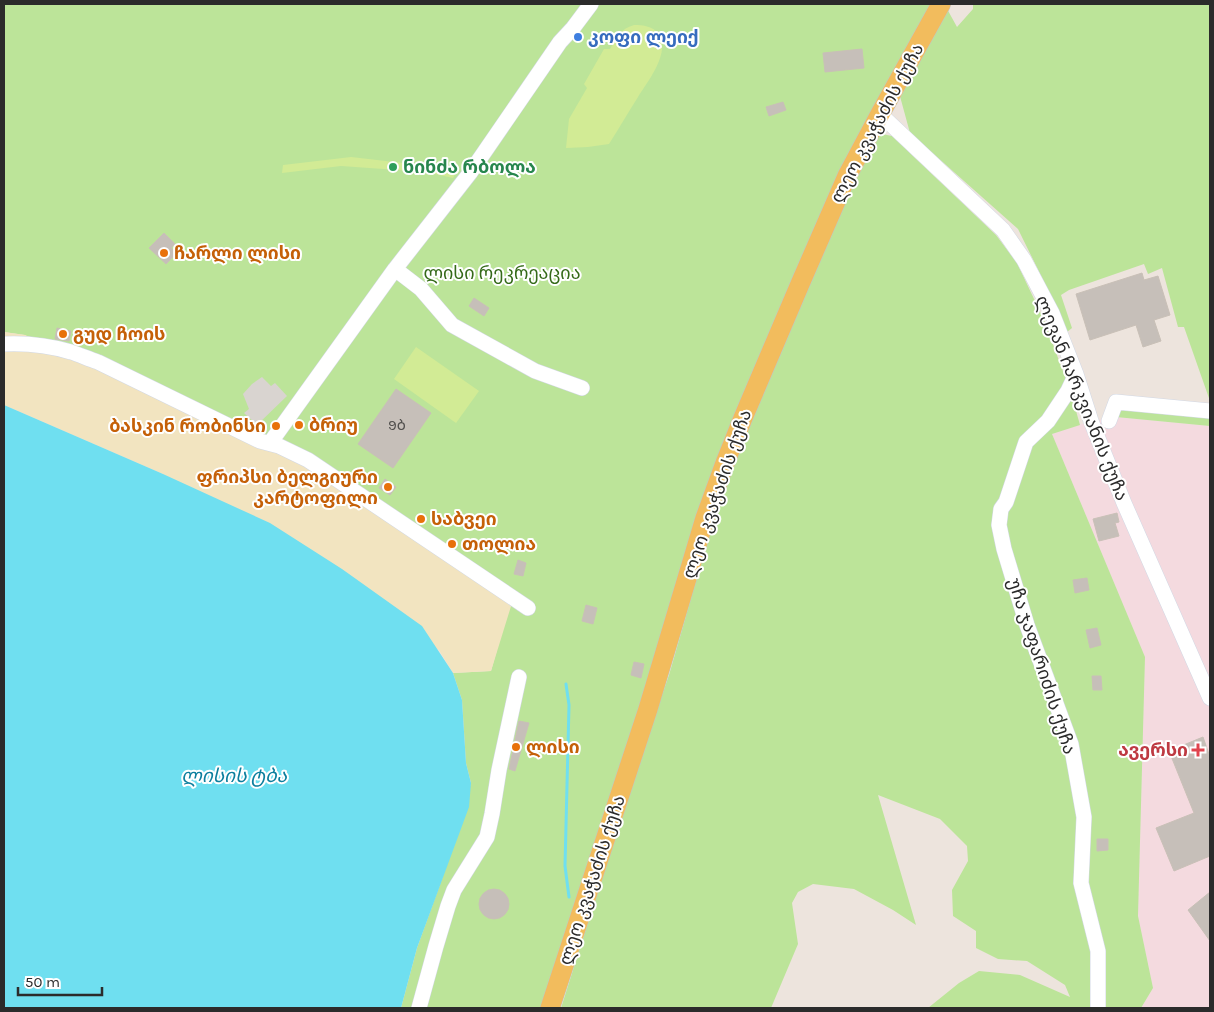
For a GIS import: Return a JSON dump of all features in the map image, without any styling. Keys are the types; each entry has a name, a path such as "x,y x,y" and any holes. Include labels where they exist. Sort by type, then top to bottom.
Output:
{"main road":[{"name":"ლეო კვაჭაძის ქუჩა","path":"550,1008 643,725 705,518 725,463 788,310 847,176 941,4"}],"street":[{"path":"560,42 565,26 572,12 579,4"},
{"path":"270,443 395,269 470,172 560,42 591,4"},
{"name":"ლევან ჩარკვიანის ქუჩა","path":"880,114 1003,230 1024,260 1052,313 1076,374 1091,421 1124,502 1210,698"},
{"path":"395,269 421,289 452,325 535,371 582,388"},
{"path":"4,344 25,344 72,352 98,362 260,441 279,446 294,453 321,467 528,608"},
{"name":"უჩა ჯაფარიძის ქუჩა","path":"1076,374 1068,391 1048,421 1026,442 1006,502 1001,509 999,525 1004,549 1027,625 1071,744 1084,817 1081,884 1098,951 1098,1008"},
{"path":"1109,421 1116,402 1210,411"},
{"path":"419,1008 429,968 454,890 487,837 519,677"}],"shaded area":[{"path":"262,377 271,386 275,383 287,396 257,425 244,413 249,409 243,394"},
{"path":"1116,417 1210,426 1210,1008 1141,1008 1153,988 1138,916 1145,657 1052,434 1091,421"}],"green space":[{"name":"ლისი რეკრეაცია","path":"4,4 934,4 841,172 640,713 542,1008 401,1008 417,948 442,879 471,783 466,763 462,700 453,673 491,671 497,650 25,335 4,332"},
{"path":"973,4 1210,5 1210,401 1184,327 1178,327 1162,268 1148,274 1144,264 1069,290 1061,295 1072,328 1067,332 1018,229 910,133 898,89 946,7 957,27 973,9"},
{"path":"634,25 651,28 661,38 661,56 658,65 609,144 566,148 569,119 587,88 584,84 604,49 610,49 622,31"},
{"path":"877,133 892,136 996,235 1017,263 1044,320 1071,393 1080,425 1052,434 1145,657 1138,916 1153,988 1141,1008 928,1008 959,983 979,971 1020,975 1070,997 1065,985 1027,961 998,959 976,948 976,931 953,916 952,890 968,861 967,846 940,819 878,795 916,925 854,889 813,884 798,892 792,903 798,944 771,1008 561,1008 641,755 669,675 706,546 738,450 852,179"},
{"name":"ნინძა რბოლა","path":"351,157 429,166 455,174 453,178 426,172 341,166 282,173 283,165"},
{"path":"416,347 479,391 456,423 394,379"},
{"path":"1116,402 1210,415 1210,426 1116,417"}],"sand":[{"path":"4,332 25,335 42,342 313,467 512,603 491,671 453,673 439,650 163,474 4,405"}],"water":[{"name":"ლისის ტბა","path":"4,405 270,523 342,569 422,626 453,673 462,700 466,763 471,783 469,807 417,948 401,1008 4,1008"}],"building":[{"path":"862,49 864,68 825,72 823,53"},
{"path":"783,102 786,110 769,116 766,107"},
{"path":"164,233 175,244 171,248 177,253 166,264 149,248"},
{"path":"1142,273 1144,280 1158,276 1170,315 1154,320 1161,341 1143,347 1136,325 1090,340 1076,294"},
{"path":"474,298 489,308 484,316 469,306"},
{"path":"57,328 71,331 69,341 55,339"},
{"path":"396,389 431,413 393,468 358,444"},
{"path":"385,479 396,487 390,495 379,488"},
{"path":"1117,513 1119,522 1115,523 1119,536 1099,541 1093,519"},
{"path":"518,560 526,563 523,576 514,574"},
{"path":"1087,578 1089,590 1075,593 1073,580"},
{"path":"586,605 597,608 593,624 582,621"},
{"path":"1097,628 1101,645 1090,648 1086,630"},
{"path":"634,662 644,664 641,678 631,675"},
{"path":"1092,676 1101,676 1102,690 1093,690"},
{"path":"519,721 529,723 515,771 509,769"},
{"path":"1203,737 1210,757 1210,856 1174,871 1156,828 1194,813 1169,751"},
{"path":"1097,839 1108,839 1108,850 1097,851"},
{"path":"494,889 505,893 509,904 505,915 494,919 483,915 479,904 483,893"},
{"path":"1210,892 1210,941 1188,910"}],"waterway":[{"path":"566,684 569,705 565,866 569,897"}],"place":[{"name":"კოფი ლეიქ","path":"578,37"},
{"name":"ნინძა რბოლა","path":"393,167"},
{"name":"ჩარლი ლისი","path":"164,253"},
{"name":"გუდ ჩოის","path":"63,334"},
{"name":"ბრიუ","path":"299,425"},
{"name":"ბასკინ რობინსი","path":"276,426"},
{"name":"ფრიპსი ბელგიური კარტოფილი","path":"388,487"},
{"name":"საბვეი","path":"421,519"},
{"name":"თოლია","path":"452,544"},
{"name":"ლისი","path":"516,747"},
{"name":"ავერსი","path":"1198,750"}]}
